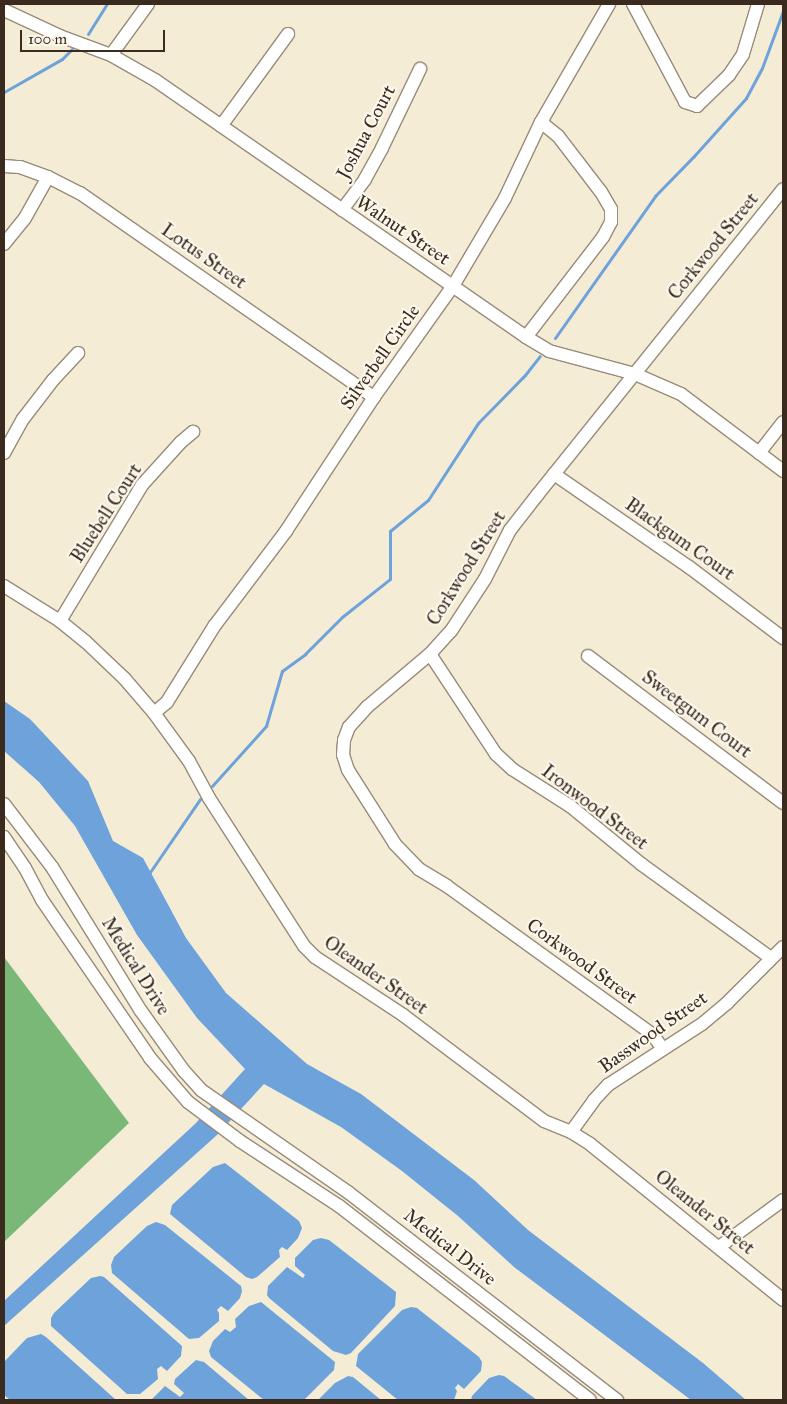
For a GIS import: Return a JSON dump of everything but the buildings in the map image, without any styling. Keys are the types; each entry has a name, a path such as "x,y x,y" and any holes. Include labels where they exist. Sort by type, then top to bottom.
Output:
{"street":[{"path":"111,55 148,4"},
{"name":"Silverbell Circle","path":"154,713 167,702 215,625 286,531 374,397 453,286 505,198 541,122 608,4"},
{"path":"633,4 685,102 698,106 729,75 743,54 758,4"},
{"name":"Walnut Street","path":"4,10 60,36 111,55 155,80 526,337 549,351 635,374 681,394 783,471"},
{"path":"221,126 288,34"},
{"name":"Joshua Court","path":"342,210 365,179 420,69"},
{"path":"526,337 603,237 611,222 612,209 558,136 541,122"},
{"name":"Lotus Street","path":"4,166 20,167 48,177 80,193 374,397"},
{"path":"4,244 25,218 48,177"},
{"name":"Corkwood Street","path":"663,1049 652,1034 447,886 419,869 394,844 348,770 343,755 344,740 349,728 368,707 430,654 451,630 472,599 510,530 783,189"},
{"path":"4,453 23,419 53,380 78,353"},
{"path":"759,453 783,422"},
{"name":"Bluebell Court","path":"60,621 142,485 193,432"},
{"name":"Blackgum Court","path":"554,474 689,567 783,638"},
{"name":"Oleander Street","path":"4,586 60,621 99,653 154,713 189,761 209,798 304,946 315,957 403,1015 544,1121 571,1132 590,1144 783,1300"},
{"name":"Ironwood Street","path":"430,654 496,754 512,769 570,806 641,864 771,958"},
{"name":"Sweetgum Court","path":"588,656 783,802"},
{"name":"Medical Drive","path":"4,804 52,867 152,1026 184,1071 207,1095 349,1193 617,1400"},
{"name":"Medical Drive","path":"4,837 25,868 42,900 150,1058 169,1081 197,1109 244,1144 339,1206 590,1400"},
{"name":"Basswood Street","path":"571,1132 594,1100 608,1085 702,1024 727,1003 783,947"},
{"path":"244,1144 254,1128"},
{"path":"719,1247 783,1200"}],"green space":[{"path":"4,957 129,1123 4,1242"}],"water":[{"path":"4,701 30,719 88,781 113,841 143,858 186,938 226,993 307,1064 361,1094 474,1180 528,1230 703,1363 746,1400 691,1400 514,1267 458,1216 402,1171 341,1127 264,1084 217,1135 4,1326 4,1301 196,1123 245,1069 197,1018 137,935 75,826 39,782 4,751"},
{"path":"225,1163 299,1221 302,1228 298,1238 287,1250 282,1247 279,1250 280,1257 257,1277 252,1279 246,1277 170,1214 172,1205 213,1167"},
{"path":"156,1222 165,1225 241,1286 240,1298 228,1311 221,1306 217,1310 219,1321 199,1338 189,1339 112,1273 111,1265 114,1257 147,1226"},
{"path":"321,1238 329,1240 396,1292 395,1306 351,1353 346,1355 333,1351 267,1295 268,1286 287,1267 303,1278 305,1275 295,1266 295,1258 313,1240"},
{"path":"104,1277 182,1346 181,1356 167,1371 161,1366 157,1369 158,1379 140,1394 127,1394 51,1326 51,1318 54,1313 91,1278"},
{"path":"261,1302 335,1362 334,1370 304,1400 264,1400 211,1357 209,1351 213,1341 225,1329 230,1332 236,1327 235,1319 249,1306"},
{"path":"411,1307 417,1308 479,1357 482,1362 481,1371 464,1389 458,1384 455,1388 457,1391 454,1400 398,1400 356,1366 358,1354 402,1310"},
{"path":"41,1334 116,1400 10,1400 4,1395 4,1362 27,1338"},
{"path":"196,1360 204,1362 249,1400 151,1400 165,1386 180,1397 184,1393 174,1384 175,1379"},
{"path":"499,1375 504,1376 537,1400 471,1400 472,1396 489,1378"},
{"path":"348,1376 353,1377 381,1400 318,1400 335,1383"}],"waterway":[{"path":"88,34 107,4"},
{"path":"555,338 655,196 746,98 762,68 783,11 783,4"},
{"path":"4,92 62,59 72,49"},
{"path":"212,786 266,726 282,671 305,654 342,617 390,579 390,531 428,500 478,423 525,375 540,356"},
{"path":"148,875 200,799"}]}
